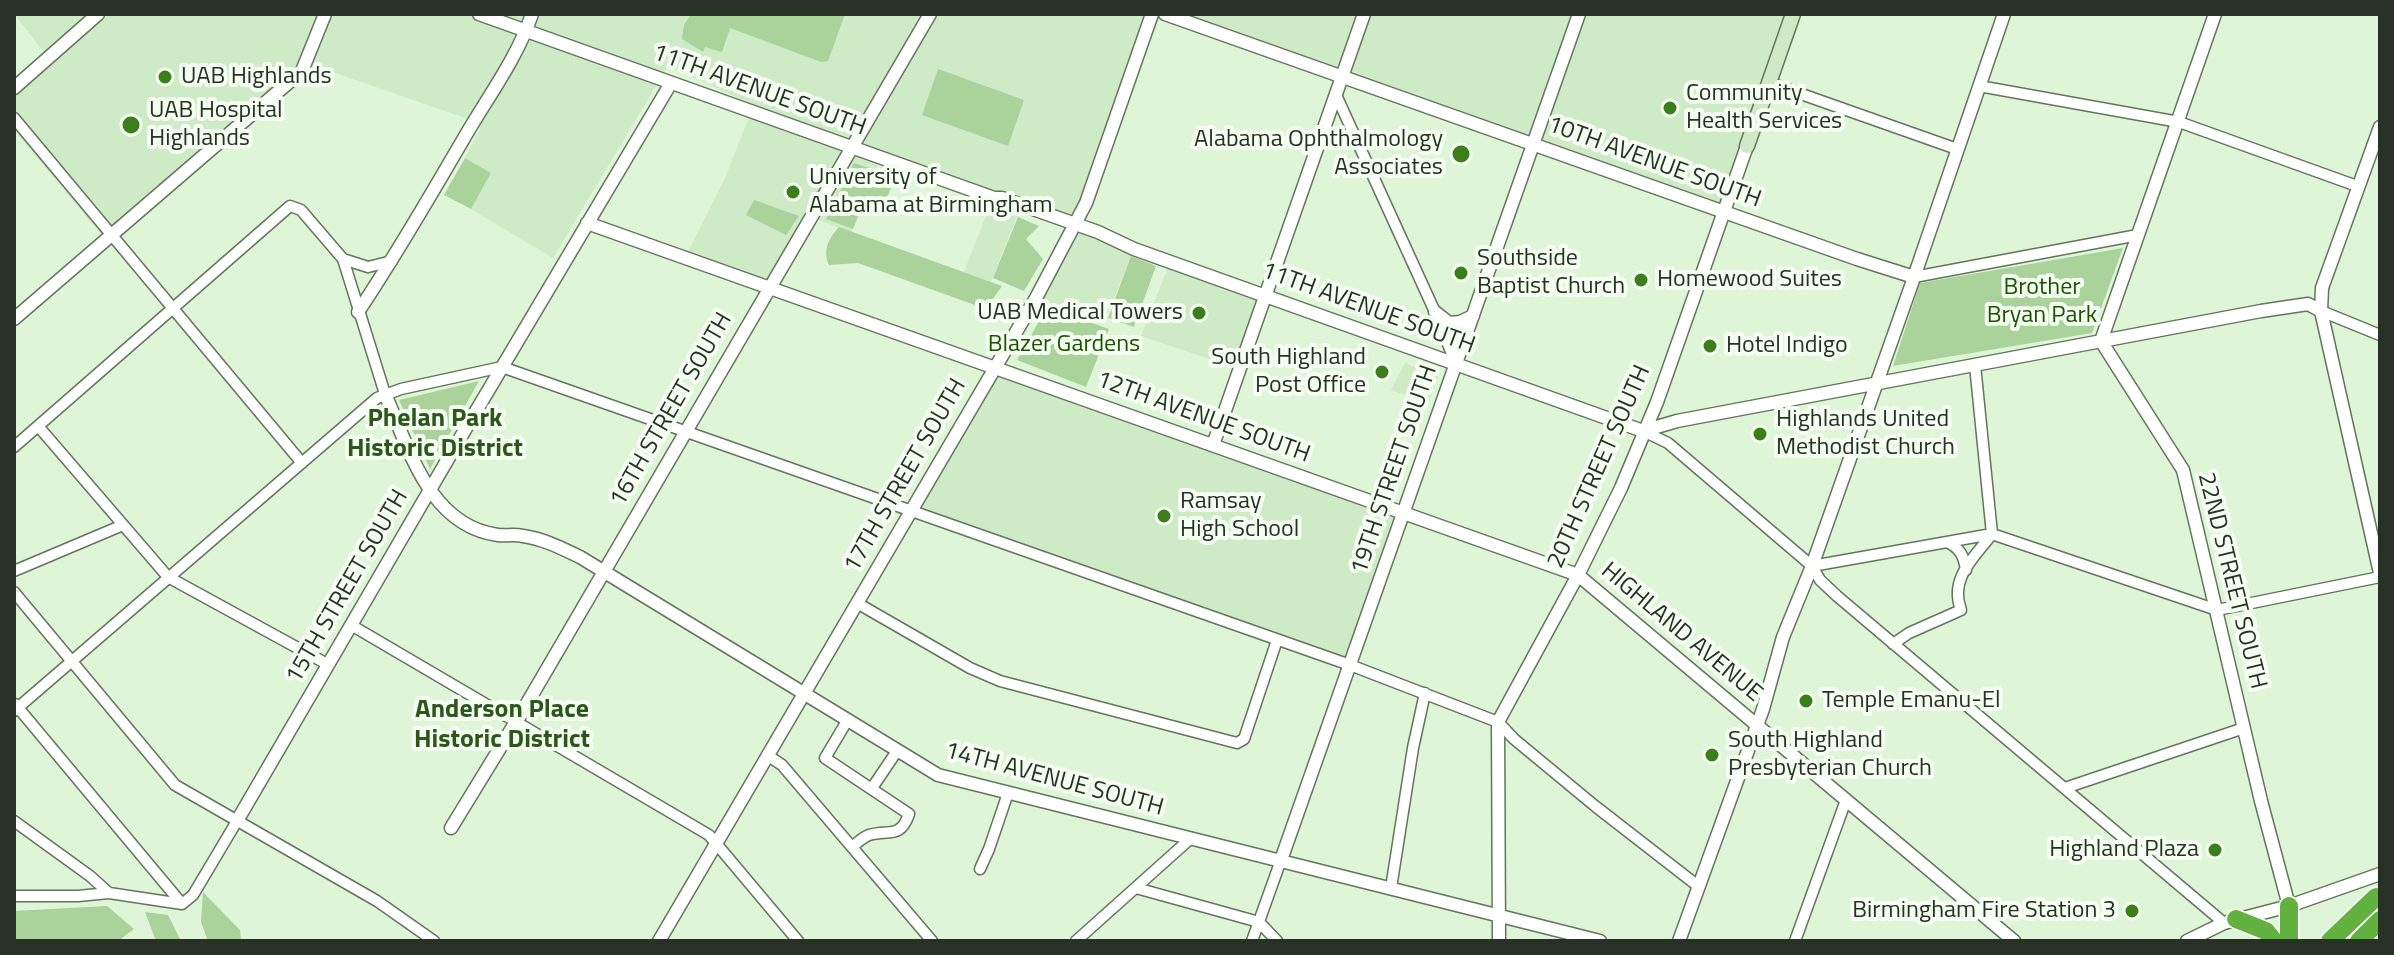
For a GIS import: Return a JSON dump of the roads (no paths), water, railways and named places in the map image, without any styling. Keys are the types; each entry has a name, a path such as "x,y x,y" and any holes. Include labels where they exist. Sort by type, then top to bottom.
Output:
{"highway":[{"path":"2330,941 2376,897"},
{"path":"2289,906 2289,941"},
{"path":"2359,941 2380,920"},
{"path":"2230,921 2266,931 2274,941"}],"main road":[{"name":"20TH STREET SOUTH","path":"1747,146 1793,14"}],"street":[{"path":"14,88 98,14"},
{"path":"14,319 302,71 325,14"},
{"name":"11TH AVENUE SOUTH","path":"479,14 1076,225 1134,249 1643,431 1668,443 1812,566 1820,580 1893,644 2230,921"},
{"path":"358,312 392,261 526,33 532,14"},
{"name":"16TH STREET SOUTH","path":"451,828 930,14"},
{"name":"17TH STREET SOUTH","path":"659,941 1076,225 1152,14"},
{"name":"10TH AVENUE SOUTH","path":"1165,14 1914,277 2138,235"},
{"path":"1213,445 1364,14"},
{"name":"19TH STREET SOUTH","path":"1252,941 1579,14"},
{"path":"1679,941 1756,725 1783,637 1812,566 2004,14"},
{"path":"2101,341 2215,14"},
{"name":"15TH STREET SOUTH","path":"182,904 193,895 671,83"},
{"path":"1770,83 1957,149"},
{"path":"1979,86 2179,122 2357,186"},
{"path":"1336,95 1456,364"},
{"path":"14,118 302,463"},
{"path":"1812,566 1992,534 2217,610 2380,575 2321,311 2322,288 2380,127"},
{"name":"20TH STREET SOUTH","path":"1499,941 1498,722 1578,575 1621,488 1657,402 1747,146"},
{"path":"14,446 287,208 295,206 343,259 385,394"},
{"name":"12TH AVENUE SOUTH","path":"587,223 1578,575"},
{"path":"343,259 368,267 392,261"},
{"path":"1643,431 1677,421 1876,382 2308,304 2380,335"},
{"path":"1435,312 1449,323 1473,316"},
{"name":"22ND STREET SOUTH","path":"2101,341 2183,470 2289,906"},
{"path":"1893,644 1909,633 1961,610 1956,598 1957,582 1992,534 1975,365"},
{"path":"182,904 15,707 377,398 502,367 1350,665 1498,722 1595,806 1698,886"},
{"name":"14TH AVENUE SOUTH","path":"385,394 429,490 454,517 497,535 521,535 546,541 938,775 1600,941"},
{"path":"38,426 168,577 327,664"},
{"path":"14,571 123,525"},
{"path":"1947,542 1956,546 1962,554 1966,570"},
{"name":"HIGHLAND AVENUE","path":"1578,575 2014,941"},
{"path":"14,592 175,785 377,901 434,941"},
{"path":"857,603 970,668 1000,681 1240,742 1244,739 1277,640"},
{"path":"351,625 709,835 798,941"},
{"path":"1391,888 1425,693"},
{"path":"847,721 825,758 909,814 895,832 866,836 852,847"},
{"path":"2065,788 2244,728"},
{"path":"872,788 897,751"},
{"path":"767,755 782,765 932,941"},
{"path":"980,869 1008,793"},
{"path":"1795,941 1846,800"},
{"path":"14,821 109,893"},
{"path":"1076,941 1190,839"},
{"path":"2187,941 2230,921 2289,906 2380,874"},
{"path":"1136,888 1259,922 1277,941"},
{"path":"14,896 109,893 182,904"}],"place":[{"name":"UAB Highlands","path":"165,77"},
{"name":"Community Health Services","path":"1670,108"},
{"name":"UAB Hospital Highlands","path":"131,125"},
{"name":"Alabama Ophthalmology Associates","path":"1461,154"},
{"name":"University of Alabama at Birmingham","path":"793,192"},
{"name":"Southside Baptist Church","path":"1461,273"},
{"name":"Homewood Suites","path":"1641,280"},
{"name":"UAB Medical Towers","path":"1199,313"},
{"name":"Hotel Indigo","path":"1710,346"},
{"name":"South Highland Post Office","path":"1382,372"},
{"name":"Highlands United Methodist Church","path":"1760,434"},
{"name":"Ramsay High School","path":"1164,516"},
{"name":"Temple Emanu-El","path":"1806,701"},
{"name":"South Highland Presbyterian Church","path":"1712,755"},
{"name":"Highland Plaza","path":"2215,850"},
{"name":"Birmingham Fire Station 3","path":"2132,911"}],"district":[{"name":"Phelan Park Historic District","path":"435,435"},
{"name":"Anderson Place Historic District","path":"502,726"}],"park label":[{"name":"Brother Bryan Park","path":"2042,302"},
{"name":"Blazer Gardens","path":"1064,345"}]}
